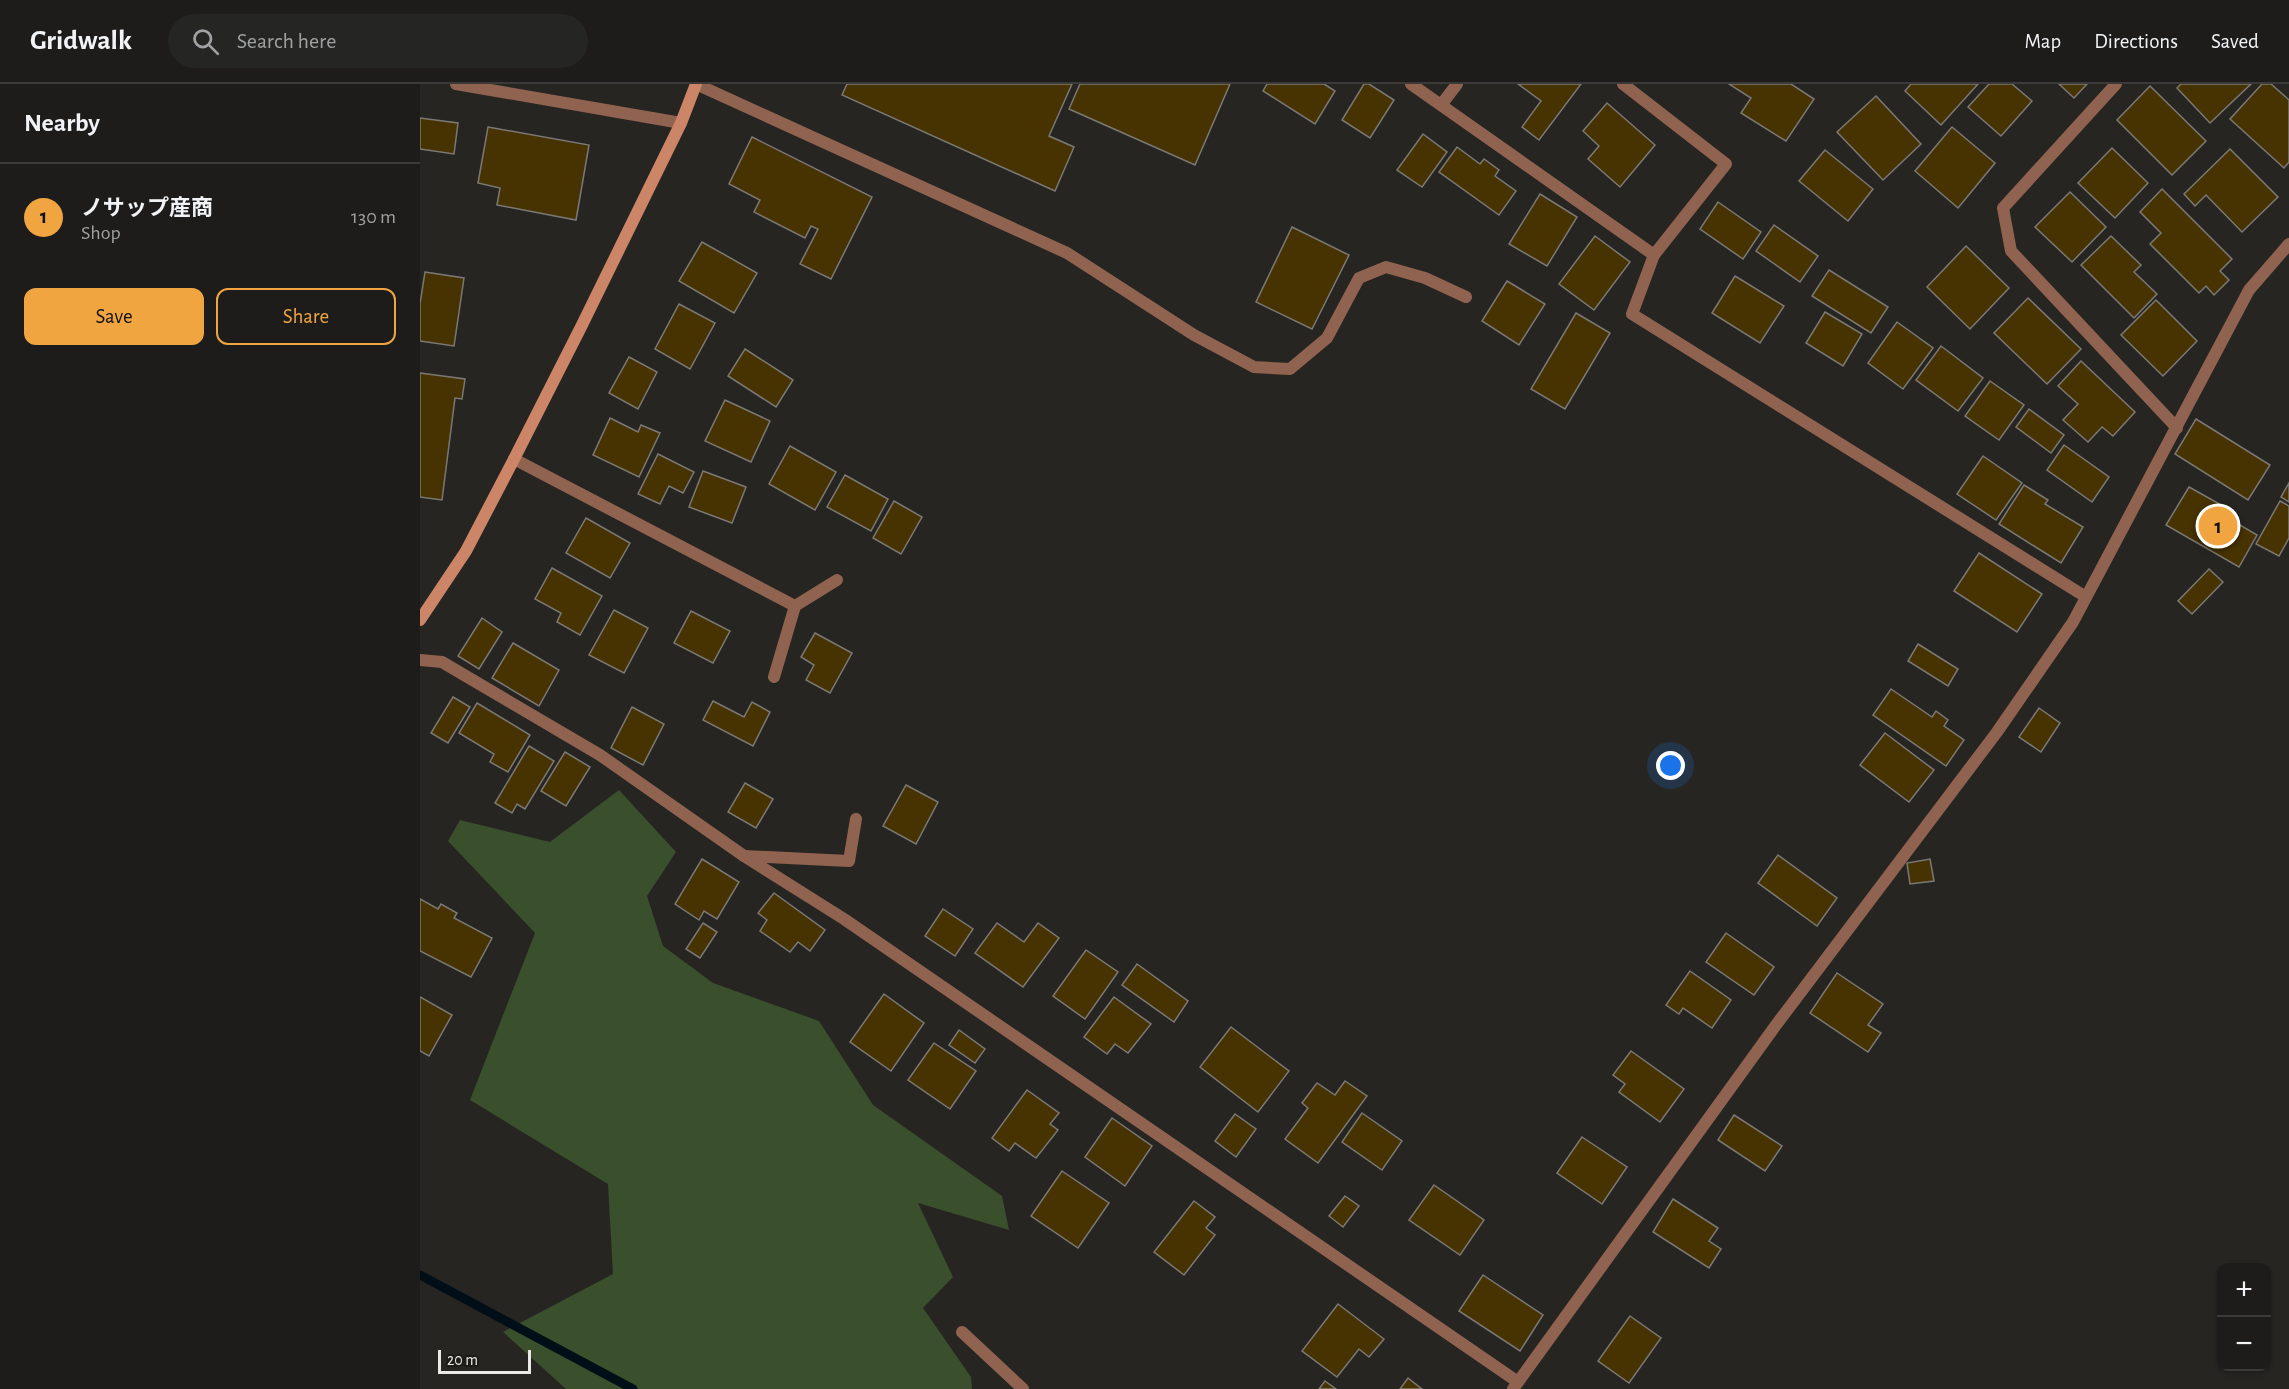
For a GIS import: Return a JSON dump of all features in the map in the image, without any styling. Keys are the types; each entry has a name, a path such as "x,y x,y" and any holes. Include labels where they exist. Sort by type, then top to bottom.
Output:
{"street":[{"path":"456,84 681,123"},
{"path":"420,620 466,551 582,327 681,123 696,84 1067,253 1194,335 1254,367 1290,369 1327,338 1359,278 1386,267 1425,278 1466,297"},
{"path":"1412,84 1654,255"},
{"path":"1442,105 1457,84"},
{"path":"1623,84 1726,164 1654,255 1632,314 2086,597"},
{"path":"2116,84 2003,208 2011,251 2177,428"},
{"path":"420,660 442,662 600,755 744,856 844,919 1515,1385 1776,1025 1997,732 2073,622 2249,290 2289,244"},
{"path":"514,459 795,606"},
{"path":"774,677 795,606 837,580"},
{"path":"744,856 849,861 856,819"},
{"path":"962,1332 1023,1389"}],"green space":[{"path":"619,790 676,852 647,896 663,946 713,983 819,1021 873,1105 1002,1196 1009,1230 918,1203 953,1277 923,1308 971,1377 972,1389 566,1389 503,1332 613,1274 608,1184 470,1100 535,933 448,841 460,820 550,842"}],"building":[{"path":"847,84 1072,84 1049,136 1074,147 1055,191 842,95"},
{"path":"1080,84 1230,84 1195,165 1069,109"},
{"path":"1267,84 1324,84 1335,91 1315,124 1263,91"},
{"path":"1364,84 1369,84 1394,100 1370,138 1342,120"},
{"path":"1518,84 1581,84 1539,140 1522,127 1541,101"},
{"path":"1729,84 1791,84 1814,99 1786,141 1741,113 1751,98"},
{"path":"1911,84 1978,84 1941,125 1905,91"},
{"path":"1989,84 2012,84 2032,101 2001,136 1968,107"},
{"path":"2059,84 2087,84 2074,98"},
{"path":"2181,84 2251,84 2210,123 2177,88"},
{"path":"2262,84 2271,84 2289,100 2289,162 2284,168 2230,119"},
{"path":"2150,86 2206,141 2172,175 2117,120"},
{"path":"1876,96 1921,144 1883,180 1837,132"},
{"path":"1607,103 1655,145 1620,187 1588,159 1599,146 1583,131"},
{"path":"420,118 458,123 454,154 420,149"},
{"path":"488,127 589,145 576,220 497,205 500,188 478,183"},
{"path":"1952,127 1995,163 1958,208 1915,171"},
{"path":"1423,134 1447,152 1422,187 1397,170"},
{"path":"752,137 872,197 831,279 800,264 818,229 811,226 805,238 754,212 760,200 729,184"},
{"path":"1457,147 1480,164 1484,159 1499,170 1495,176 1516,191 1499,215 1439,172"},
{"path":"2112,148 2148,183 2115,218 2078,183"},
{"path":"2230,149 2278,197 2242,232 2206,195 2195,206 2184,194"},
{"path":"1825,150 1873,189 1848,221 1799,181"},
{"path":"2162,189 2232,259 2220,271 2229,280 2214,295 2206,286 2199,293 2150,244 2161,233 2140,212"},
{"path":"2070,192 2106,227 2072,262 2035,227"},
{"path":"1540,194 1577,217 1547,266 1509,244"},
{"path":"1718,202 1761,232 1743,259 1700,229"},
{"path":"1774,225 1818,256 1800,282 1756,251"},
{"path":"1292,227 1349,255 1312,329 1256,302"},
{"path":"1595,236 1630,262 1594,310 1559,284"},
{"path":"2111,236 2141,265 2134,272 2157,294 2134,318 2081,265"},
{"path":"702,242 757,273 734,313 679,281"},
{"path":"1966,246 2009,288 1970,329 1927,287"},
{"path":"1829,270 1888,307 1871,333 1812,296"},
{"path":"425,272 464,278 454,346 420,341 420,304"},
{"path":"1735,276 1784,306 1760,343 1712,313"},
{"path":"1507,281 1545,304 1519,345 1482,321"},
{"path":"2028,298 2081,349 2047,384 1994,333"},
{"path":"2156,300 2197,341 2163,376 2121,335"},
{"path":"679,304 715,323 690,369 655,349"},
{"path":"1825,312 1862,334 1843,366 1806,343"},
{"path":"1576,313 1610,333 1565,409 1531,389"},
{"path":"1897,322 1933,348 1903,389 1868,363"},
{"path":"1941,346 1983,378 1958,411 1916,380"},
{"path":"745,349 793,380 776,407 728,376"},
{"path":"629,357 657,372 638,409 609,393"},
{"path":"2081,361 2135,412 2113,436 2102,427 2088,442 2063,420 2078,404 2058,386"},
{"path":"420,373 465,379 462,399 455,398 442,500 420,497"},
{"path":"1990,381 2024,405 1999,440 1965,416"},
{"path":"725,400 770,421 751,462 705,441"},
{"path":"2029,409 2064,435 2051,453 2016,427"},
{"path":"610,418 638,432 641,425 660,433 639,477 593,455"},
{"path":"2196,419 2270,465 2248,500 2175,454"},
{"path":"2064,445 2109,477 2092,502 2047,470"},
{"path":"790,446 836,472 815,510 769,484"},
{"path":"658,454 694,472 683,493 669,486 660,504 638,494"},
{"path":"1983,456 2022,483 1996,520 1957,494"},
{"path":"703,471 746,487 732,523 689,507"},
{"path":"845,475 888,499 871,531 827,507"},
{"path":"2289,483 2289,502 2281,497"},
{"path":"2024,485 2048,500 2045,504 2083,527 2061,563 1999,524"},
{"path":"2189,487 2232,511 2228,518 2257,535 2239,567 2166,525"},
{"path":"894,501 922,517 901,554 873,538"},
{"path":"2280,501 2289,506 2289,538 2279,556 2256,544"},
{"path":"586,518 630,543 610,578 566,553"},
{"path":"1979,553 2042,594 2017,632 1954,591"},
{"path":"552,568 602,596 580,635 557,622 561,613 535,599"},
{"path":"2209,569 2223,582 2192,614 2178,601"},
{"path":"614,610 648,628 624,673 589,655"},
{"path":"691,611 730,631 713,663 674,643"},
{"path":"482,618 502,632 479,669 458,656"},
{"path":"815,633 852,653 830,693 806,680 814,665 801,657"},
{"path":"513,643 559,670 539,706 492,678"},
{"path":"1918,644 1958,669 1948,686 1908,661"},
{"path":"1891,689 1932,717 1936,711 1948,720 1944,726 1964,740 1946,766 1873,715"},
{"path":"453,697 470,707 448,743 431,733"},
{"path":"713,701 744,717 752,702 770,712 753,746 703,720"},
{"path":"477,703 530,735 508,772 490,762 494,754 459,733"},
{"path":"632,707 664,724 643,765 611,748"},
{"path":"2039,708 2060,723 2041,752 2019,737"},
{"path":"1885,733 1934,770 1909,802 1860,765"},
{"path":"529,746 554,761 525,809 517,804 512,813 495,803"},
{"path":"565,752 590,767 566,806 541,791"},
{"path":"745,783 773,799 756,828 728,812"},
{"path":"906,785 938,802 916,844 883,826"},
{"path":"1778,855 1837,898 1817,926 1758,883"},
{"path":"702,859 739,882 717,919 704,911 699,920 675,904"},
{"path":"1930,859 1934,881 1910,884 1907,863"},
{"path":"774,893 825,930 810,951 798,942 790,952 760,931 767,920 758,913"},
{"path":"420,899 438,909 441,904 457,913 454,918 492,938 471,977 420,951"},
{"path":"943,909 973,929 955,956 925,936"},
{"path":"703,923 717,932 700,958 686,949"},
{"path":"997,923 1024,942 1038,923 1059,938 1023,987 975,953"},
{"path":"1726,933 1774,967 1754,995 1706,962"},
{"path":"1086,950 1118,972 1085,1019 1053,996"},
{"path":"1137,964 1188,1001 1174,1022 1122,985"},
{"path":"1690,971 1731,1000 1712,1028 1683,1008 1679,1014 1666,1005"},
{"path":"1837,973 1883,1004 1868,1025 1881,1033 1868,1052 1810,1013"},
{"path":"884,994 924,1023 891,1071 850,1042"},
{"path":"420,997 452,1015 429,1056 420,1051"},
{"path":"1114,997 1151,1024 1128,1053 1115,1044 1107,1054 1084,1037"},
{"path":"1231,1027 1289,1071 1258,1112 1200,1067"},
{"path":"959,1030 985,1049 975,1063 949,1045"},
{"path":"934,1043 976,1071 950,1109 908,1080"},
{"path":"1631,1051 1684,1089 1660,1122 1619,1092 1625,1084 1613,1075"},
{"path":"1345,1081 1367,1096 1318,1163 1285,1139 1308,1108 1302,1103 1317,1083 1335,1095"},
{"path":"1027,1090 1059,1113 1050,1124 1058,1130 1036,1158 1015,1143 1009,1151 992,1138"},
{"path":"1362,1113 1402,1141 1382,1170 1342,1142"},
{"path":"1235,1114 1256,1129 1236,1157 1215,1141"},
{"path":"1734,1115 1782,1146 1765,1171 1718,1140"},
{"path":"1112,1118 1152,1146 1125,1186 1085,1157"},
{"path":"1582,1137 1627,1167 1602,1204 1557,1173"},
{"path":"1062,1171 1109,1203 1078,1248 1031,1216"},
{"path":"1434,1185 1484,1220 1460,1255 1409,1220"},
{"path":"1345,1196 1359,1206 1343,1227 1329,1216"},
{"path":"1673,1199 1718,1228 1709,1241 1721,1249 1709,1268 1653,1232"},
{"path":"1194,1201 1215,1217 1206,1228 1215,1235 1184,1275 1154,1252"},
{"path":"1483,1275 1543,1315 1520,1351 1459,1311"},
{"path":"1338,1304 1384,1339 1369,1357 1359,1349 1337,1377 1302,1351"},
{"path":"1630,1316 1661,1338 1629,1383 1598,1361"},
{"path":"1408,1378 1422,1389 1400,1389"},
{"path":"1325,1381 1336,1389 1319,1389"}],"waterway":[{"path":"420,1275 633,1389"}],"place":[{"name":"ノサップ産商","path":"2218,526"}]}
